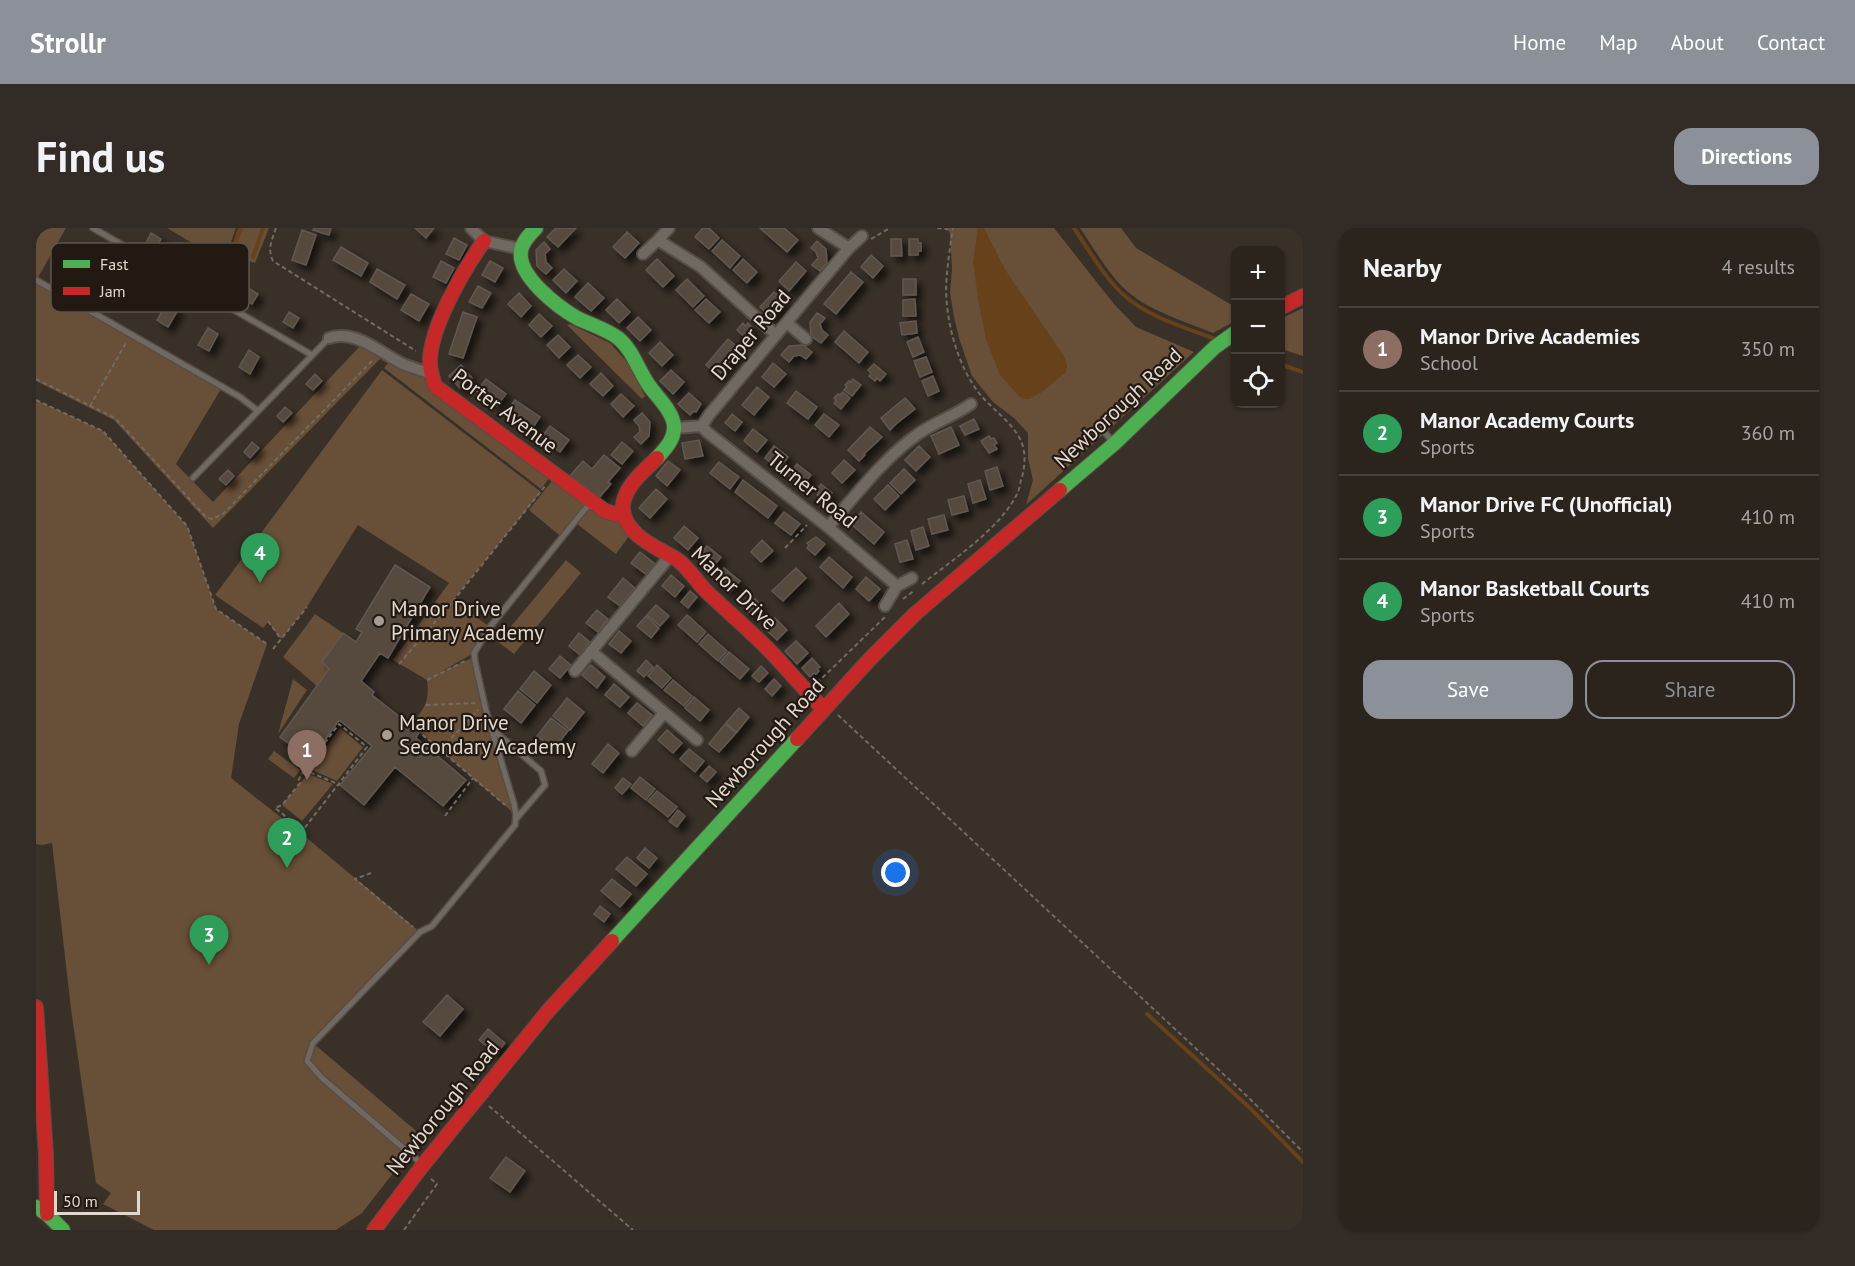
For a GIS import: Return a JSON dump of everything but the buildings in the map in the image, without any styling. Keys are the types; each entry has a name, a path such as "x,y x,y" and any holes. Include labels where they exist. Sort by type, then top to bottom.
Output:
{"main road":[{"path":"536,228 528,236 521,249 521,260 533,282 577,318 616,335 627,347 669,414 675,428 670,441 631,487 624,500 623,513"},
{"name":"Porter Avenue","path":"484,241 448,306 433,341 430,366 435,386 555,474 589,504 615,514 623,513"},
{"path":"1285,306 1303,296"},
{"name":"Newborough Road","path":"374,1230 421,1167 548,1011 824,709 918,611 1114,444 1215,346 1231,335"},
{"name":"Manor Drive","path":"623,513 639,536 684,565 698,584 768,650 824,709"},
{"path":"36,1007 44,1119 42,1210 63,1230"}],"street":[{"path":"471,228 484,241 521,249"},
{"path":"643,254 669,228"},
{"path":"818,228 849,248"},
{"name":"Draper Road","path":"702,426 849,248 862,236"},
{"path":"658,240 701,267 776,335"},
{"path":"788,322 806,339"},
{"path":"329,338 340,334 351,335 405,365 430,366"},
{"path":"828,527 877,471 903,447 936,423 953,416 971,404"},
{"path":"675,428 702,426"},
{"name":"Turner Road","path":"702,426 828,527 897,586"},
{"path":"575,671 670,556"},
{"path":"889,608 897,586 912,579"},
{"path":"591,651 697,740"},
{"path":"632,750 664,713"}],"lane":[{"path":"93,228 119,243"},
{"path":"36,280 51,289"},
{"path":"92,312 240,397 258,411"},
{"path":"238,312 312,355"},
{"path":"193,478 329,338"},
{"path":"1100,427 1114,444"},
{"path":"421,1167 321,1078 308,1061 313,1043 420,932 432,927 515,825 516,817 484,703 474,657 477,646 490,627 589,504"},
{"path":"491,729 536,766 543,775 545,785 516,817"}],"path":[{"path":"276,228 270,246 273,261 430,366"},
{"path":"862,236 868,241 890,228"},
{"path":"923,584 998,521 1018,494 1025,465 1022,443 1011,424 974,387 964,368 955,343 946,289 953,229 937,228"},
{"path":"90,406 131,334"},
{"path":"36,379 115,418 206,517 212,519 224,514 381,352"},
{"path":"36,400 103,431 187,526 216,609 267,644"},
{"path":"399,664 555,474"},
{"path":"785,548 814,516"},
{"path":"900,602 914,590"},
{"path":"273,649 307,608"},
{"path":"808,692 889,608"},
{"path":"268,621 281,639"},
{"path":"427,680 474,657"},
{"path":"426,705 484,703"},
{"path":"440,750 484,703"},
{"path":"838,715 1240,1090 1303,1152"},
{"path":"339,724 367,747 303,830 275,808 282,805 300,783 298,781 304,770 339,724"},
{"path":"411,725 516,817"},
{"path":"304,770 339,784"},
{"path":"445,816 473,778"},
{"path":"371,873 355,879 420,932"},
{"path":"478,1096 633,1230"},
{"path":"404,1230 437,1184 421,1167"}],"shaded area":[{"path":"36,228 66,228 58,243 51,243 51,254 36,281"},
{"path":"167,228 236,228 231,243 192,243"},
{"path":"238,228 269,228 255,263 249,261 249,243 233,243"},
{"path":"948,228 1054,228 1114,304 1136,327 1194,352 1026,505 1033,480 1028,458 1028,433 1014,418 993,402 972,376 959,338 950,293 952,269"},
{"path":"978,228 984,228 1006,271 1065,358 1066,372 1042,392 1029,399 1019,396 1000,375 986,339 973,263"},
{"path":"1080,228 1121,228 1136,248 1231,305 1231,323 1213,333 1169,316 1128,292 1102,262"},
{"path":"36,284 51,293 51,312 85,312 221,389 176,464 213,502 361,345 381,358 213,528 114,420 36,381"},
{"path":"1303,308 1303,356 1285,350 1285,317"},
{"path":"570,324 610,343 628,363 645,396 642,399 567,325"},
{"path":"390,361 425,375 550,477 541,489 384,368"},
{"path":"382,370 541,492 453,600 490,627 474,653 439,673 474,657 516,815 411,725 427,700 427,680 393,660 449,583 358,525 307,607 281,639 268,622 263,628 215,595"},
{"path":"36,400 103,431 187,526 216,609 267,644 239,724 231,778 420,932 313,1043 422,1136 362,1213 336,1230 154,1230 103,1204 111,1193 96,1183 71,1009 52,843 36,844"},
{"path":"555,477 615,516 629,536 616,554 577,524 564,539 529,510"},
{"path":"566,560 581,573 514,654 498,642"},
{"path":"315,614 343,633 322,662 329,669 317,686 283,657"},
{"path":"293,679 307,690 278,734"},
{"path":"340,728 363,747 337,781 310,769"},
{"path":"274,751 300,770 294,778 268,759"},
{"path":"308,774 333,784 302,821 282,805"}],"waterway":[{"path":"235,243 241,228"},
{"path":"253,257 263,228"},
{"path":"1074,228 1111,281 1135,304 1169,322 1218,340"},
{"path":"1285,366 1303,372"},
{"path":"1147,1014 1251,1109 1303,1162"}],"traffic: fast":[{"path":"536,228 525,241 521,251 521,261 532,280 550,299 569,313 618,338 631,353 648,384 671,415 674,426 673,435 669,444 657,458"},
{"path":"1060,490 1114,444 1215,347 1231,336"},
{"path":"612,941 797,739"},
{"path":"36,1207 47,1214 63,1230"}],"traffic: jam":[{"path":"484,241 449,300 435,334 430,363 435,386 605,511 615,514 623,513"},
{"path":"1285,305 1303,296"},
{"path":"657,458 634,481 623,502 625,519 630,528 645,541 679,561 707,592 767,648 824,709"},
{"path":"797,739 869,660 916,613 1060,490"},
{"path":"374,1230 423,1165 548,1011 612,941"},
{"path":"36,1007 46,1154 47,1214"}],"place":[{"name":"Manor Basketball Courts","path":"260,583"},
{"name":"Manor Drive Primary Academy","path":"379,621"},
{"name":"Manor Drive Secondary Academy","path":"387,735"},
{"name":"Manor Drive Academies","path":"307,780"},
{"name":"Manor Academy Courts","path":"287,868"},
{"name":"Manor Drive FC (Unofficial)","path":"209,965"}]}
